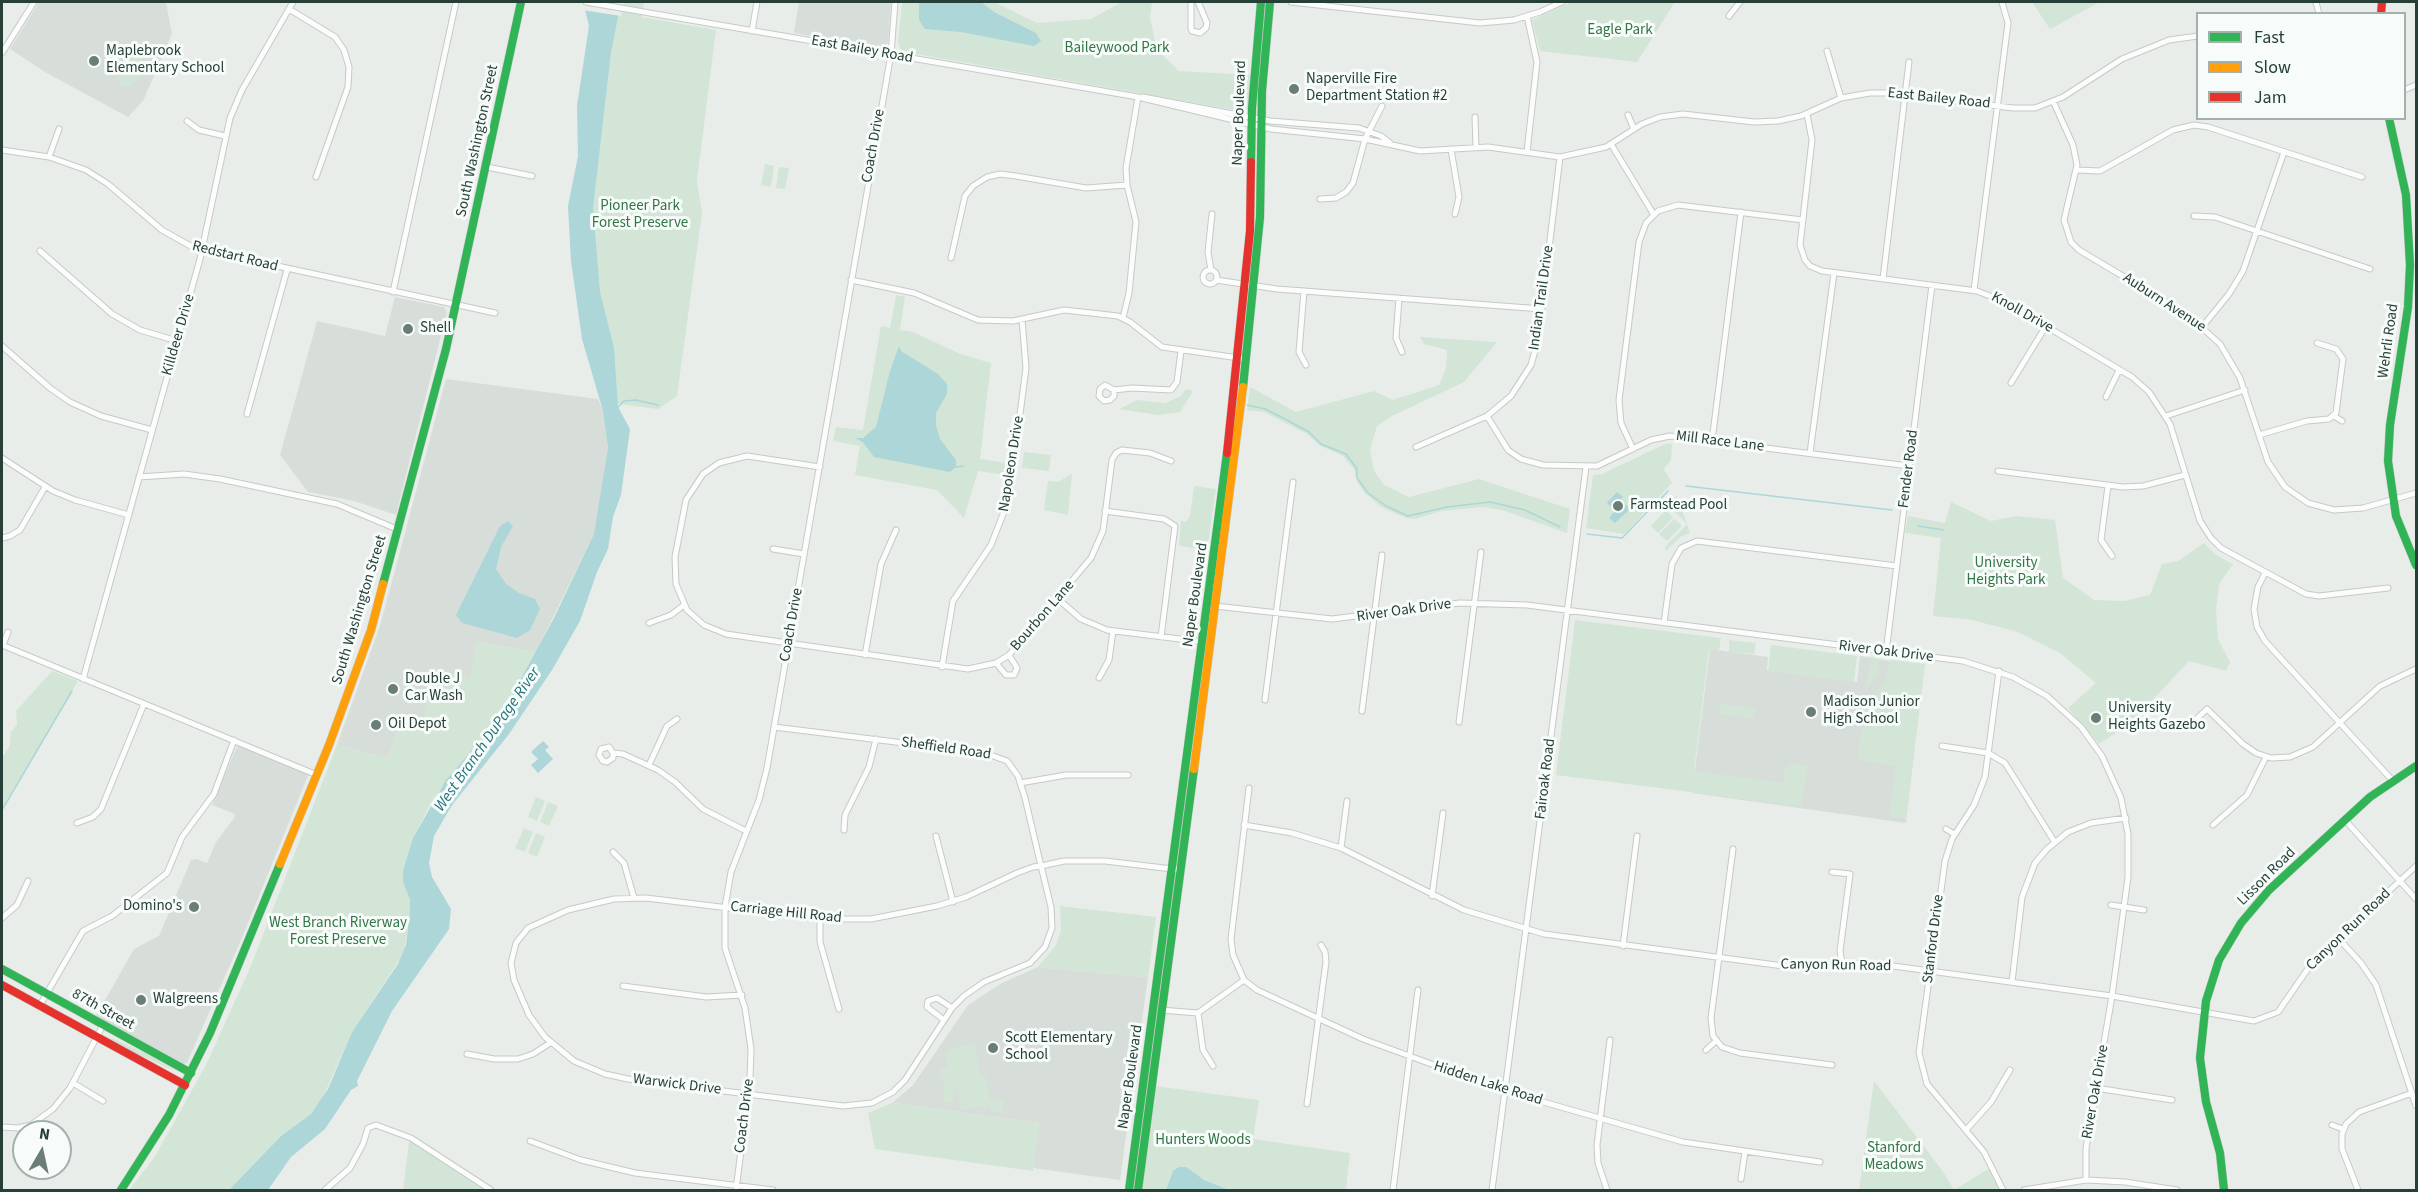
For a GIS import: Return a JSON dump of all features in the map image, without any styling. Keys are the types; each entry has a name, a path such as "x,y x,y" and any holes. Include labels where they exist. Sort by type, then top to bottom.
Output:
{"main road":[{"name":"South Washington Street","path":"121,1191 185,1085 219,1014 317,775 371,630 399,531 456,305 521,2"},
{"name":"Naper Boulevard","path":"1249,286 1252,121 1261,2"},
{"name":"Naper Boulevard","path":"1129,1191 1158,1010 1177,870 1212,605 1249,286 1260,217 1261,123 1270,2"},
{"name":"Wehrli Road","path":"2389,120 2406,195 2410,265 2408,307 2388,448 2393,500 2401,531 2416,565"},
{"name":"Lisson Road","path":"2224,1191 2220,1154 2201,1070 2204,1013 2219,960 2241,923 2269,890 2392,780 2416,766"},
{"name":"87th Street","path":"2,969 191,1073"},
{"name":"87th Street","path":"2,984 185,1085"},
{"name":"Naper Boulevard","path":"1138,1191 1158,1010"}],"street":[{"path":"2,52 34,2"},
{"name":"Killdeer Drive","path":"83,679 202,251 225,136 242,90 293,2"},
{"path":"393,292 456,2"},
{"name":"East Bailey Road","path":"586,2 1138,97 1261,123 1391,143 1420,151 1476,147 1560,157 1586,153 1611,144 1649,121 1672,115 1763,122 1808,114 1841,98 1870,93 1905,94 1997,106 2035,108 2053,101 2122,59 2169,40 2196,36"},
{"path":"752,31 757,2"},
{"name":"Coach Drive","path":"736,1188 748,1094 751,1049 742,995 725,948 725,907 731,872 763,788 891,54 895,2"},
{"path":"1191,2 1191,28 1192,31 1200,33 1206,28 1207,23 1198,2"},
{"path":"1291,2 1467,22 1502,22 1527,16 1562,2"},
{"path":"1729,16 1740,2"},
{"path":"1974,290 2008,23 2002,2"},
{"path":"289,9 335,37 344,50 349,67 348,87 316,177"},
{"path":"1527,16 1537,62 1527,152"},
{"path":"1827,51 1841,98"},
{"path":"1883,279 1909,62"},
{"path":"1123,318 1129,293 1136,222 1127,185 1126,168 1138,97"},
{"name":"Auburn Avenue","path":"2053,101 2073,146 2077,170 2064,220 2071,242 2079,250 2203,326 2229,356 2245,390 2268,462 2278,479 2289,490 2308,502 2325,508 2345,510 2416,493"},
{"path":"1320,199 1336,198 1348,189 1357,172 1365,139 1382,106"},
{"name":"Knoll Drive","path":"1808,114 1812,140 1800,244 1805,260 1816,270 1991,294 2120,370 2145,388 2166,416 2200,521 2211,538 2226,552 2312,596 2388,588"},
{"path":"1628,115 1634,129"},
{"path":"1475,117 1476,147"},
{"path":"187,121 199,130 225,136"},
{"name":"East Bailey Road","path":"1261,123 1369,130 1391,143"},
{"path":"2077,170 2100,171 2173,130 2189,126 2208,127 2361,177"},
{"path":"49,157 59,129"},
{"path":"1611,144 1654,215"},
{"path":"1451,149 1459,197 1455,214"},
{"name":"Redstart Road","path":"2,150 49,157 72,164 98,177 173,238 202,251 495,314"},
{"path":"2203,326 2236,284 2284,152"},
{"name":"Indian Trail Drive","path":"1416,447 1487,416 1511,396 1531,365 1538,340 1560,157"},
{"path":"487,167 532,176"},
{"path":"951,258 965,196 973,186 987,177 1008,175 1095,189 1127,185"},
{"path":"1633,449 1621,423 1619,400 1640,235 1654,215 1663,209 1678,205 1803,220"},
{"path":"1712,441 1741,212"},
{"path":"1211,270 1209,252 1212,214"},
{"path":"2194,216 2214,217 2370,268"},
{"path":"40,251 112,314 140,330 177,340"},
{"path":"247,414 287,270"},
{"path":"1216,280 1216,273 1211,270 1204,272 1203,281 1209,285 1216,280 1249,286 1304,291 1542,309"},
{"path":"1810,453 1834,273"},
{"path":"851,280 914,293 978,320 1022,319 1064,310 1123,318 1154,343 1181,351 1242,358"},
{"name":"Fender Road","path":"1886,652 1932,285"},
{"path":"1304,291 1299,352 1306,365"},
{"path":"1399,298 1396,338 1402,352"},
{"name":"Napoleon Drive","path":"942,667 953,601 991,545 1009,499 1026,368 1022,319"},
{"path":"2011,383 2046,326"},
{"path":"2317,343 2336,349 2343,360 2338,409 2334,416"},
{"path":"2,345 50,388 70,402 101,416 152,430"},
{"path":"1114,390 1132,388 1171,390 1177,382 1181,351"},
{"path":"2106,397 2120,370"},
{"path":"2166,416 2245,390"},
{"name":"Mill Race Lane","path":"1487,416 1504,446 1521,459 1543,465 1586,467 1602,464 1662,437 1712,441 1909,466"},
{"path":"2259,435 2307,420 2334,416 2342,421"},
{"name":"Bourbon Lane","path":"684,605 693,617 715,631 942,667 968,669 996,663 1009,655 1084,568 1097,548 1106,511 1112,460 1116,453 1122,450 1150,453 1171,461"},
{"path":"649,623 671,615 684,605 676,584 675,558 686,500 703,474 719,463 747,456 820,467"},
{"path":"2,458 45,487 75,500 129,515"},
{"name":"Fairoak Road","path":"1492,1191 1586,467"},
{"path":"1998,471 2108,486 2143,486 2185,475"},
{"path":"139,477 183,474 220,479 337,504 399,531"},
{"path":"1265,700 1293,482"},
{"path":"2108,486 2101,540 2112,556"},
{"path":"2,538 20,530 45,487"},
{"path":"1106,511 1164,519 1175,526 1161,637"},
{"path":"865,655 881,564 896,530"},
{"path":"1664,623 1672,564 1681,548 1697,541 1897,566"},
{"path":"773,549 804,554"},
{"path":"1459,722 1480,552"},
{"path":"1362,711 1382,555"},
{"path":"2265,573 2254,602 2254,616 2261,635 2392,780"},
{"path":"1058,599 1088,623 1113,631 1207,642"},
{"name":"River Oak Drive","path":"1212,605 1332,619 1375,616 1474,603 1506,603 1963,661 1999,671 2047,696 2081,727 2112,774 2126,818 2129,865 2112,996 2086,1148 2086,1180"},
{"path":"1099,678 1109,660 1113,631"},
{"path":"8,632 2,645 317,775"},
{"path":"996,663 1004,673 1014,675 1017,668 1009,655"},
{"path":"2192,723 2207,709 2243,744 2266,757 2279,758 2300,754 2313,747 2380,686 2416,669"},
{"name":"Stanford Drive","path":"1999,671 1988,753 1980,792 1971,811 1954,834 1945,861 1920,1047 1921,1067 1934,1095 1966,1130 1989,1160 2003,1191"},
{"path":"78,823 93,817 101,809 144,704"},
{"path":"649,765 667,726 677,719"},
{"name":"Sheffield Road","path":"774,727 992,754 1013,767 1020,783 1041,866"},
{"path":"844,830 845,815 869,767 876,739"},
{"path":"40,1005 83,931 112,915 167,873 182,837 214,794 234,740"},
{"path":"1942,746 1988,753 2009,768 2054,841"},
{"path":"614,753 649,765 667,775 703,809 746,831"},
{"path":"2213,825 2247,795 2266,757"},
{"path":"1020,783 1066,776 1128,775"},
{"path":"1158,1010 1198,1013 1244,980 1233,955 1230,939 1250,788"},
{"path":"1341,848 1347,801"},
{"path":"1432,896 1443,813"},
{"path":"2012,982 2026,883 2035,863 2054,841 2078,827 2126,818"},
{"path":"2345,820 2402,879 2416,899"},
{"name":"Canyon Run Road","path":"1244,825 1292,833 1341,848 1432,896 1481,916 1526,930 1623,946 1806,968 1866,963 2112,996 2254,1021 2273,1016 2285,1005 2307,969 2416,866"},
{"path":"1946,829 1954,834"},
{"path":"936,836 953,902"},
{"path":"1623,946 1637,836"},
{"path":"1733,849 1711,1018 1716,1041 1726,1049 1740,1053 1832,1065"},
{"path":"613,852 624,863 634,898"},
{"name":"Carriage Hill Road","path":"530,927 583,905 634,898 820,919 885,917 953,902 1007,877 1041,866 1090,860 1177,870"},
{"name":"Warwick Drive","path":"530,927 514,948 512,972 529,1015 550,1043 574,1061 612,1076 843,1106 872,1103 893,1092 905,1080 952,1008 978,986 1030,963 1045,947 1050,937 1052,916 1041,866"},
{"path":"1832,872 1850,874 1840,951 1842,964"},
{"path":"2,918 17,905 27,881"},
{"path":"2111,905 2144,910"},
{"path":"820,919 820,942 839,1009"},
{"path":"2338,938 2361,963 2376,985 2416,1106"},
{"path":"1307,1104 1326,962 1325,952 1321,945"},
{"name":"Hidden Lake Road","path":"1244,980 1265,995 1318,1020 1410,1058 1505,1091 1683,1142 1820,1162"},
{"path":"623,986 706,997 742,995"},
{"path":"1393,1191 1418,990"},
{"path":"944,1020 929,1009 928,1001 938,998 952,1008"},
{"path":"1198,1013 1203,1050 1213,1066"},
{"path":"39,1120 63,1098 103,1025"},
{"path":"1607,1191 1597,1154 1610,1040"},
{"path":"1706,1050 1716,1041"},
{"path":"468,1054 494,1059 518,1059 533,1054 550,1043"},
{"path":"1966,1130 1991,1102 2010,1070"},
{"path":"73,1083 103,1101"},
{"path":"2096,1088 2172,1100"},
{"path":"2358,1191 2342,1149 2343,1129 2349,1119 2359,1112 2412,1093"},
{"path":"2332,1125 2343,1129"},
{"path":"329,1189 354,1161 368,1128 372,1126 387,1128 411,1138 491,1191"},
{"path":"530,1141 615,1169 736,1188 773,1191"},
{"path":"1742,1179 1745,1152"},
{"path":"2024,1191 2086,1180 2124,1182 2177,1191"}],"shaded area":[{"name":"Maplebrook Elementary School","path":"39,2 166,2 172,34 143,101 128,117 45,72 10,49"},
{"path":"799,2 891,2 888,42 886,46 878,48 794,33"},
{"path":"395,297 444,307 447,312 396,515 354,501 308,492 280,455 317,321 385,336"},
{"path":"446,379 598,399 603,411 608,448 604,487 594,534 536,652 477,642 471,677 421,719 403,718 388,758 337,745 380,626"},
{"name":"Madison Junior High School","path":"1710,649 1768,657 1767,670 1857,682 1860,656 1924,667 1906,823 1692,793"},
{"path":"238,744 309,773 244,933 187,1063 183,1064 96,1016 134,949 159,936 191,860 197,859 207,863 216,842 234,818 235,814 212,805"},
{"name":"Scott Elementary School","path":"1038,967 1148,977 1120,1180 1033,1168 1039,1123 892,1103 913,1085 968,1005 1002,983"}],"green space":[{"name":"Pioneer Park Forest Preserve","path":"605,2 644,2 642,17 716,30 697,180 702,213 677,396 658,409 612,403 579,206"},
{"name":"Baileywood Park","path":"902,2 994,2 1037,23 1091,19 1122,2 1152,2 1150,18 1157,50 1179,71 1251,75 1249,105 1247,109 1241,111 905,52 901,50 898,42"},
{"name":"Eagle Park","path":"1572,2 1675,2 1637,62 1540,51 1532,20"},
{"path":"2032,2 2100,2 2050,29"},
{"path":"138,57 144,62 144,74 131,86 122,86 118,78 126,75 123,61"},
{"path":"765,164 774,166 771,187 761,185"},
{"path":"779,167 789,168 785,189 776,188"},
{"path":"896,295 905,297 900,330 913,332 960,354 991,363 980,459 1006,463 1005,475 978,471 964,518 937,490 855,475 860,446 833,441 836,427 863,430 881,326 890,328"},
{"path":"1420,337 1497,342 1464,382 1392,416 1377,426 1370,450 1374,471 1384,485 1409,497 1479,479 1570,509 1567,533 1502,510 1483,507 1441,511 1415,519 1406,518 1381,507 1365,493 1357,482 1354,469 1343,456 1319,445 1307,434 1264,412 1247,410 1250,387 1296,412 1374,391 1393,400 1439,385 1446,368 1447,350 1424,344"},
{"path":"1186,389 1192,390 1192,393 1180,412 1158,415 1119,409 1137,400 1165,403 1181,396"},
{"path":"1665,444 1672,444 1671,460 1664,469 1672,483 1624,534 1586,528 1593,475 1602,474"},
{"path":"1024,452 1051,455 1049,471 1022,468"},
{"path":"1072,474 1068,515 1044,510 1048,481 1058,482"},
{"path":"1194,486 1216,489 1207,550 1179,546 1181,521 1186,522 1190,516"},
{"path":"1677,496 1687,524 1667,504"},
{"name":"University Heights Park","path":"1951,502 1991,521 2016,516 2055,520 2063,578 2094,600 2124,601 2150,595 2162,564 2178,561 2204,543 2216,555 2233,564 2219,584 2216,609 2218,639 2230,662 2226,671 2189,661 2131,723 2099,744 2068,708 2096,683 2060,653 2018,632 1972,620 1933,616 1941,538 1905,533 1908,516 1945,523"},
{"path":"1666,510 1673,517 1658,533 1651,526"},
{"path":"1674,519 1682,526 1667,541 1659,534"},
{"path":"1687,524 1690,533 1680,537 1666,551 1665,547"},
{"path":"1575,620 1721,638 1719,650 1709,649 1694,771 1783,783 1785,767 1789,767 1790,763 1807,766 1801,806 1556,775"},
{"path":"1729,640 1756,643 1754,654 1729,652"},
{"name":"West Branch Riverway Forest Preserve","path":"477,642 536,652 512,695 482,739 433,799 413,838 403,882 410,900 404,953 352,1032 322,1099 311,1114 281,1136 229,1190 129,1190 154,1158 206,1065 250,968 337,745 388,758 403,718 417,720 424,717 431,671 471,677"},
{"path":"1771,645 1857,656 1854,682 1768,671"},
{"path":"1871,657 1879,659 1878,675 1866,688"},
{"path":"1891,660 1925,664 1906,819 1889,816 1896,766 1860,760 1858,756 1864,709 1870,697 1884,684"},
{"path":"52,671 78,681 2,808 2,758 10,745 11,731 17,725 16,711"},
{"path":"1720,704 1755,708 1754,719 1719,714"},
{"path":"536,797 545,801 537,821 528,817"},
{"path":"548,802 558,806 549,826 540,822"},
{"path":"524,828 533,832 525,852 515,848"},
{"path":"536,833 545,837 537,857 528,853"},
{"path":"1060,906 1156,917 1148,977 1038,967 1056,945 1061,930"},
{"path":"112,1038 149,1055 177,1072 124,1048 110,1040"},
{"path":"975,1043 980,1076 985,1075 990,1101 997,1098 1003,1102 1003,1111 992,1112 990,1105 961,1110 956,1085 953,1102 943,1103 944,1084 939,1071 947,1066 947,1050"},
{"name":"Stanford Meadows","path":"1874,1081 1944,1173 1954,1190 1859,1190"},
{"name":"Hunters Woods","path":"1155,1086 1259,1100 1253,1139 1350,1153 1346,1190 1141,1190"},
{"path":"892,1103 1039,1123 1033,1171 875,1149 868,1113"},
{"path":"409,1141 427,1151 486,1190 403,1190"},
{"name":"Stanford Meadows","path":"1990,1168 1999,1190 1954,1190"}],"water":[{"name":"West Branch DuPage River","path":"621,2 611,52 593,208 600,292 614,348 618,407 630,429 621,495 613,517 608,549 597,572 580,621 552,670 509,734 452,805 434,836 429,863 432,877 451,909 449,929 392,1011 357,1081 358,1086 351,1090 325,1129 291,1157 268,1190 229,1190 281,1136 311,1114 328,1089 352,1032 398,964 406,945 410,910 410,900 403,882 403,871 413,838 446,780 482,739 512,695 554,618 594,534 608,448 603,411 582,339 571,261 568,206 578,156 577,106 589,26 585,9"},
{"path":"919,2 981,2 994,12 1036,33 1041,41 1034,46 961,32 925,29 919,20"},
{"path":"899,346 901,351 938,374 947,384 947,394 936,413 936,425 940,439 956,460 956,467 950,472 874,457 863,442 855,438 863,438 876,427 890,371"},
{"name":"Farmstead Pool","path":"1617,492 1623,497 1620,500 1630,509 1615,523 1609,518 1615,511 1607,503"},
{"path":"508,521 513,526 501,547 496,569 506,584 519,593 535,599 540,609 530,630 517,638 462,623 456,615 500,526"},
{"path":"543,741 549,747 545,750 553,759 538,773 531,765 538,759 531,752"},
{"path":"1179,1167 1186,1167 1204,1180 1229,1190 1166,1190 1173,1171"}],"pier":[{"path":"583,2 624,2 621,16 582,10"}],"waterway":[{"path":"618,407 624,401 636,400 658,405"},
{"path":"1247,405 1265,409 1309,432 1321,444 1346,454 1357,469 1357,478 1368,493 1386,506 1408,516 1447,507 1490,502 1525,510 1560,527"},
{"path":"956,467 964,466"},
{"path":"1686,486 1892,510"},
{"path":"1652,508 1668,491"},
{"path":"1587,534 1622,538 1648,511"},
{"path":"1918,526 1944,530"},
{"path":"2,810 72,691"}],"traffic: fast":[{"path":"383,584 446,349 521,2"},
{"path":"1251,162 1252,108 1261,2"},
{"path":"1243,387 1260,217 1262,91 1270,2"},
{"path":"2389,120 2406,195 2410,265 2408,307 2390,425 2388,461 2396,516 2416,565"},
{"path":"1129,1190 1227,453"},
{"path":"2224,1190 2220,1153 2206,1102 2200,1058 2206,1001 2219,960 2241,923 2269,890 2370,797 2416,766"},
{"path":"1138,1190 1194,769"},
{"path":"121,1190 169,1115 210,1033 280,864"},
{"path":"2,969 191,1073"}],"traffic: slow":[{"path":"1194,769 1243,387"},
{"path":"280,864 329,745 371,630 383,584"}],"traffic: jam":[{"path":"2381,12 2382,2"},
{"path":"1227,453 1250,231 1251,162"},
{"path":"2,985 185,1085"}],"place":[{"name":"Maplebrook Elementary School","path":"94,61"},
{"name":"Naperville Fire Department Station #2","path":"1294,89"},
{"name":"Shell","path":"408,329"},
{"name":"Farmstead Pool","path":"1618,506"},
{"name":"Double J Car Wash","path":"393,689"},
{"name":"Madison Junior High School","path":"1811,712"},
{"name":"University Heights Gazebo","path":"2096,718"},
{"name":"Oil Depot","path":"376,725"},
{"name":"Domino's","path":"194,907"},
{"name":"Walgreens","path":"141,1000"},
{"name":"Scott Elementary School","path":"993,1048"}]}
